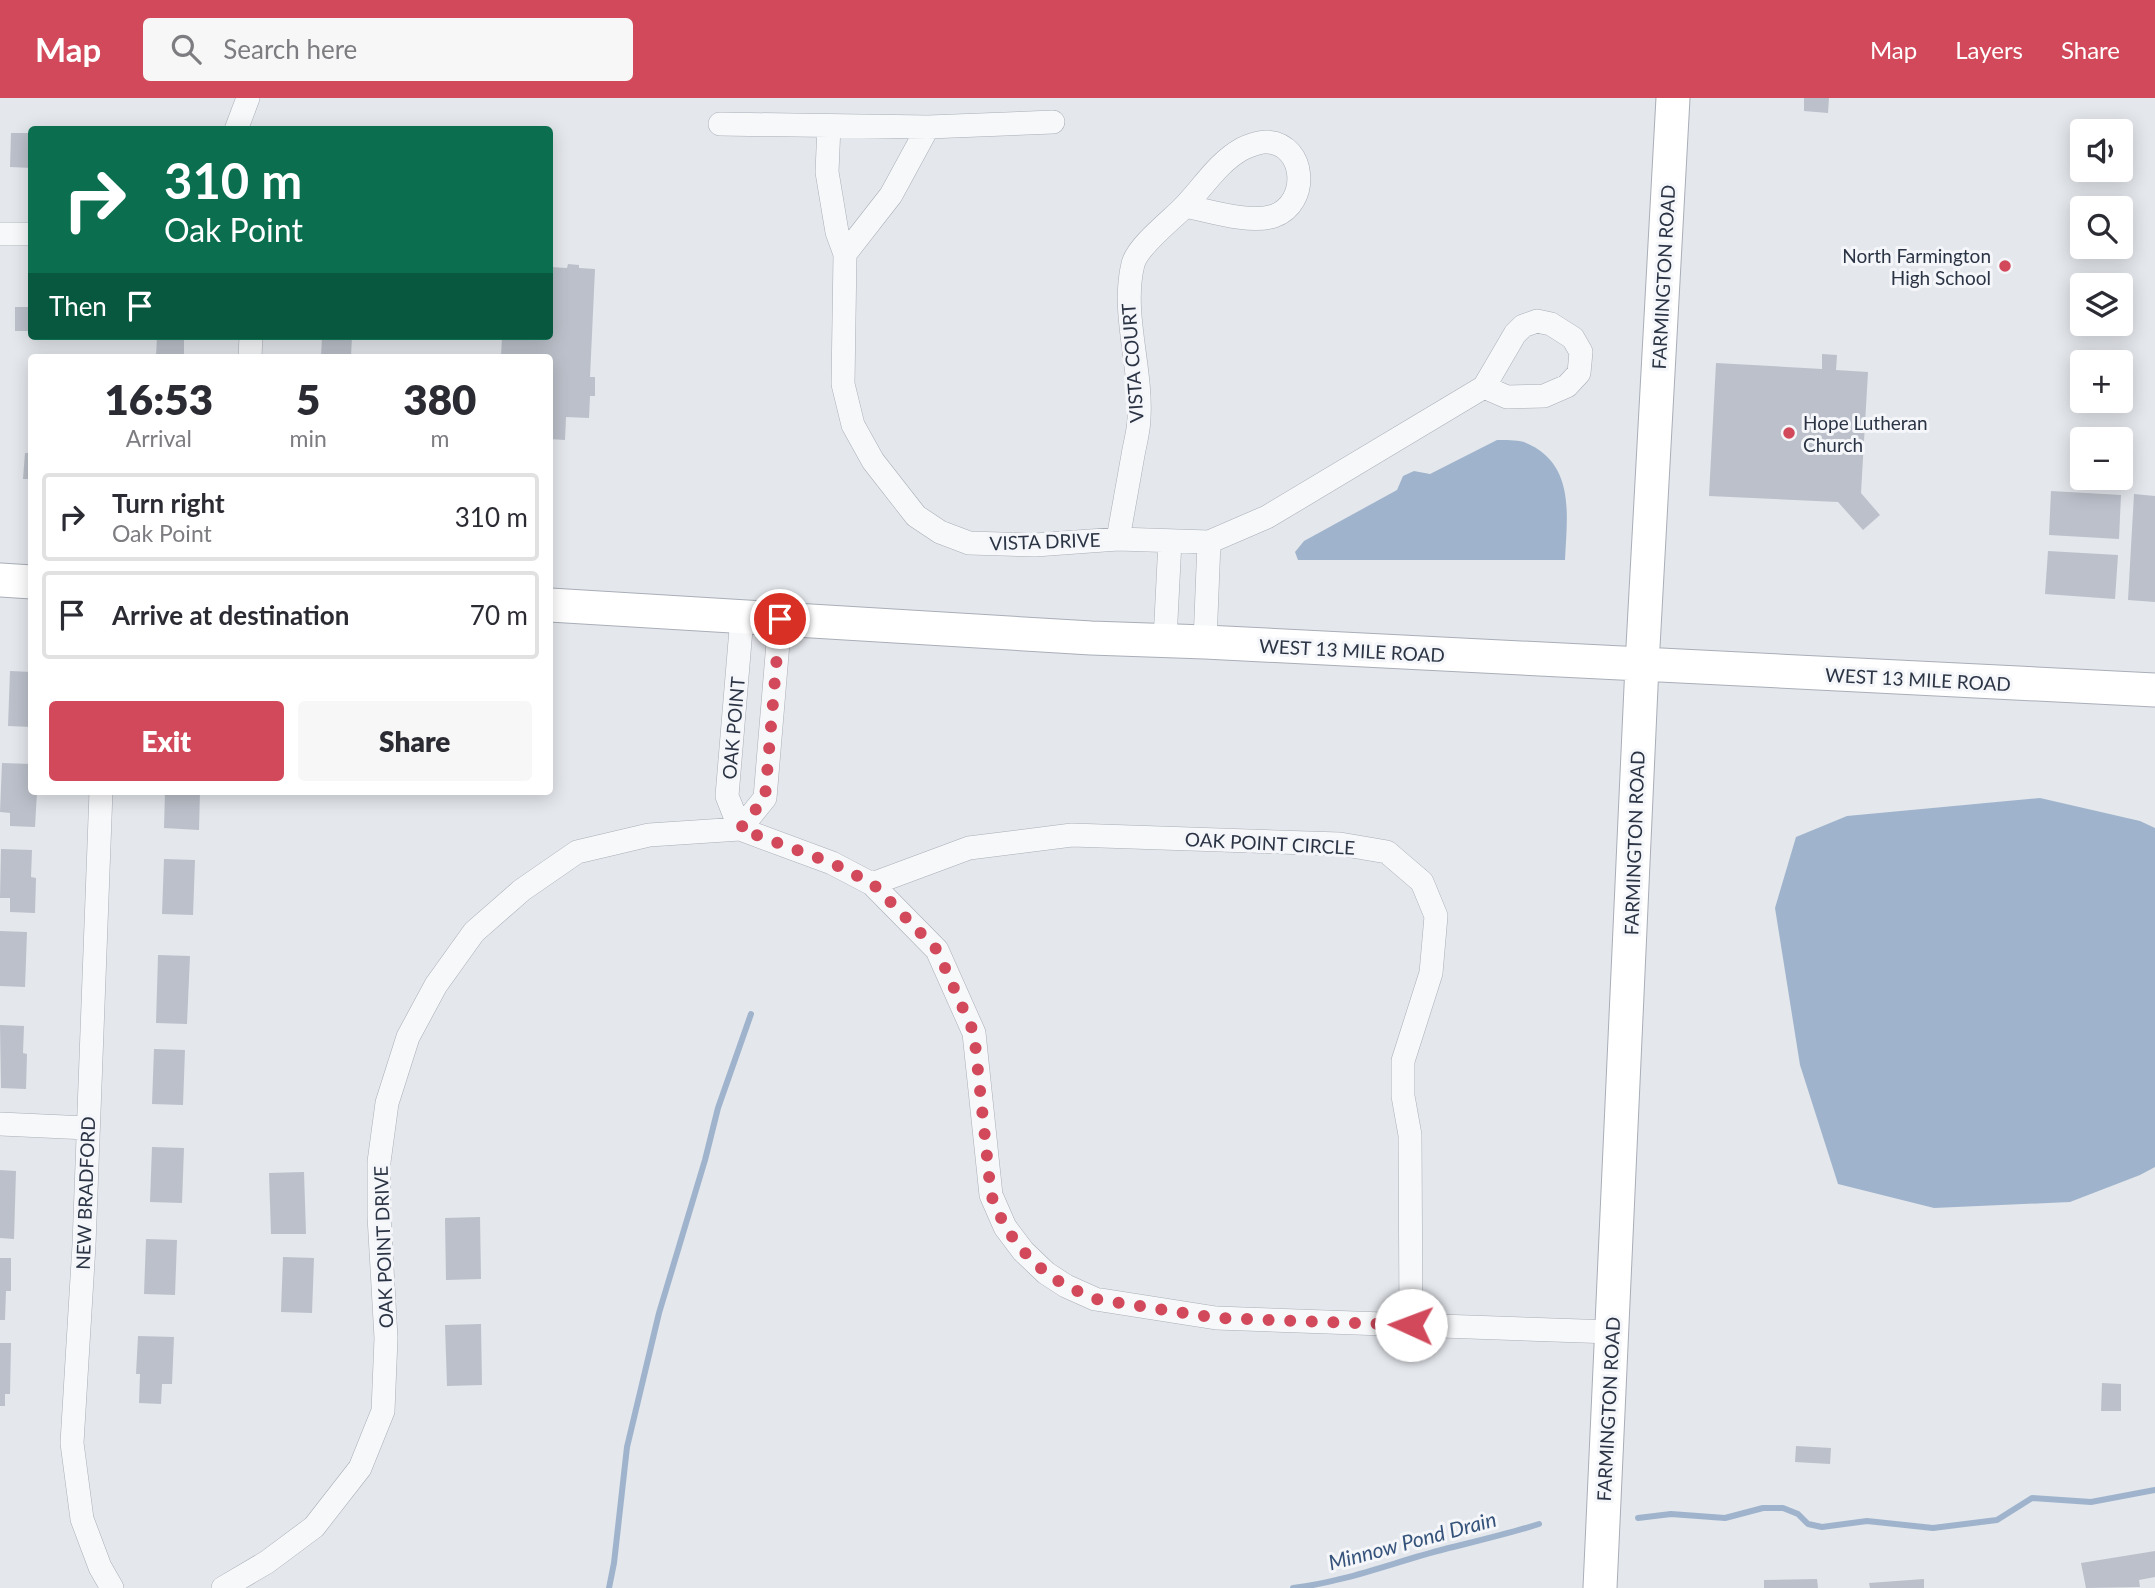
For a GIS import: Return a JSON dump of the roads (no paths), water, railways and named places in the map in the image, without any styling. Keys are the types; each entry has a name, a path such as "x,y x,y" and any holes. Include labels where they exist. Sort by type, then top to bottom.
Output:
{"street":[{"path":"238,126 248,98"},
{"name":"FARMINGTON ROAD","path":"1600,1588 1642,665 1673,98"},
{"path":"720,124 928,127 1053,122"},
{"name":"VISTA DRIVE","path":"829,126 827,172 837,232 845,254 843,384 853,425 873,461 916,516 940,532 969,543 1035,545 1118,539 1209,542 1267,517 1484,387"},
{"path":"845,254 891,195 928,127"},
{"name":"VISTA COURT","path":"1118,539 1139,418 1128,293 1134,260 1185,206 1206,179 1242,149 1268,142 1285,149 1296,162 1300,177 1296,198 1289,207 1274,216 1255,219 1185,206"},
{"path":"0,234 28,234"},
{"path":"1165,640 1170,541"},
{"path":"1205,642 1209,542"},
{"path":"0,580 28,582"},
{"name":"WEST 13 MILE ROAD","path":"553,604 1165,640 2155,690"},
{"name":"OAK POINT","path":"741,617 727,796 740,829 765,798 780,619"},
{"name":"NEW BRADFORD","path":"101,795 83,1245 72,1443 82,1519 100,1567 112,1588"},
{"name":"OAK POINT DRIVE","path":"223,1588 267,1562 314,1527 360,1468 383,1411 386,1338 379,1216 379,1161 387,1103 408,1037 436,985 474,932 522,890 577,852 649,835 740,829 832,863 873,884 937,950 974,1033 991,1195 1005,1227 1023,1251 1046,1273 1066,1286 1095,1299 1216,1318 1612,1332"},
{"name":"OAK POINT CIRCLE","path":"873,884 970,848 1072,835 1340,844 1387,852 1422,882 1436,916 1430,973 1403,1061 1403,1096 1410,1135 1411,1325"},
{"path":"0,1124 87,1128"}],"water":[{"path":"1497,440 1524,442 1541,451 1553,463 1565,492 1567,508 1565,560 1298,560 1295,552 1304,541 1397,490 1403,476 1414,471 1430,474"},
{"path":"2040,798 2140,821 2155,828 2155,1167 2070,1202 1934,1208 1838,1184 1800,1065 1775,908 1796,837 1847,816"}],"waterway":[{"path":"609,1588 627,1447 659,1313 718,1108 751,1014"},
{"name":"Minnow Pond Drain","path":"1638,1518 1671,1514 1725,1518 1763,1508 1783,1508 1798,1514 1808,1524 1822,1527 1867,1521 1933,1528 1997,1520 2032,1498 2091,1502 2155,1490"},
{"name":"Minnow Pond Drain","path":"1293,1588 1350,1576 1539,1524"}],"place":[{"name":"North Farmington High School","path":"2005,266"},
{"name":"Hope Lutheran Church","path":"1789,433"}]}
